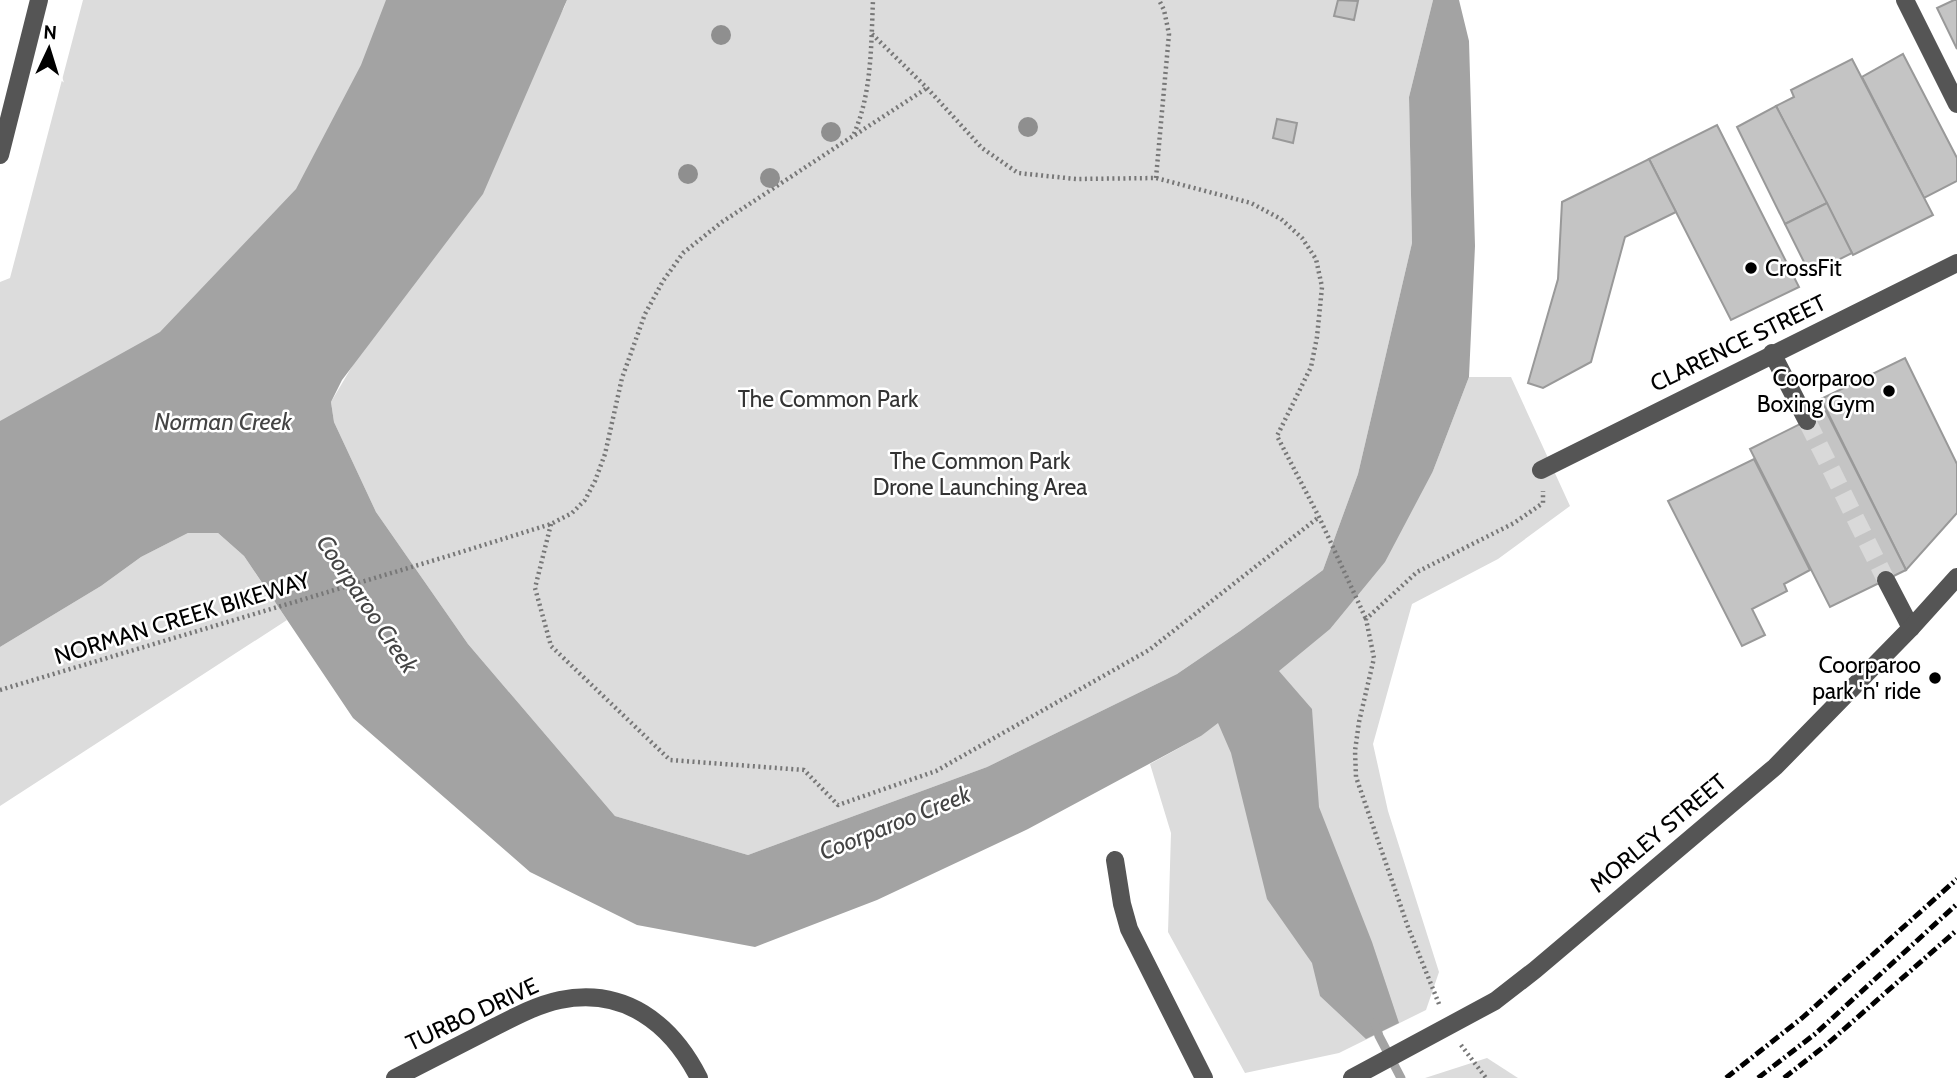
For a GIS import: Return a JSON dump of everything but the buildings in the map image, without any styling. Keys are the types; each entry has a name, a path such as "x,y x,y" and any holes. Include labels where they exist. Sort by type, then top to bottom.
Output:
{"street":[{"path":"0,155 39,0"},
{"path":"1905,0 1957,104"},
{"name":"CLARENCE STREET","path":"1541,470 1957,262"},
{"path":"1772,353 1807,421"},
{"name":"MORLEY STREET","path":"1357,1075 1495,1001 1535,970 1774,766 1911,628 1957,577"},
{"path":"1886,580 1911,628"},
{"path":"1115,860 1129,929 1204,1078"},
{"name":"TURBO DRIVE","path":"395,1078 541,1005 581,998 614,1000 632,1006 660,1026 678,1045 699,1078"}],"path":[{"path":"853,136 862,117 867,89 873,0"},
{"path":"1156,178 1168,34 1164,10 1159,0"},
{"path":"871,33 982,148 1018,173 1076,179 1156,178 1251,203 1281,219 1302,238 1316,259 1322,287 1311,367 1277,436 1319,517 1366,619 1374,658 1359,722 1355,751 1356,777 1433,995 1462,1046 1486,1078"},
{"name":"NORMAN CREEK BIKEWAY","path":"0,690 445,557 551,524 572,513 585,500 605,454 622,379 641,323 663,281 683,253 722,222 927,88"},
{"path":"1366,619 1417,572 1514,523 1543,503 1541,470"},
{"path":"551,524 535,588 551,646 670,760 804,770 838,805 936,771 1149,650 1319,517"}],"green space":[{"path":"83,0 449,0 371,161 0,481 0,282 10,278"},
{"name":"The Common Park","path":"567,0 1433,0 1409,97 1412,243 1358,474 1323,570 1177,674 987,767 748,855 615,816 468,644 376,512 334,422 331,402"},
{"path":"1469,377 1511,377 1570,506 1498,559 1412,604 1373,744 1388,811 1439,972 1426,1010 1339,1053 1245,1073 1168,932 1171,833 1150,764 1201,736 1433,471"},
{"path":"188,533 218,533 244,556 287,620 0,806 0,647 101,586 141,557"},
{"path":"1487,1058 1518,1078 1425,1078"}],"water":[{"name":"Norman Creek","path":"386,0 567,0 483,194 342,380 331,402 334,422 376,512 468,644 615,816 748,855 987,767 1177,674 1323,570 1358,474 1412,243 1409,97 1433,0 1459,0 1469,41 1475,246 1469,377 1433,471 1385,562 1330,629 1279,671 1312,709 1319,807 1372,942 1399,1023 1366,1039 1320,996 1312,963 1267,899 1231,753 1218,723 1201,736 1028,829 877,900 755,947 637,925 530,872 353,718 244,556 218,533 188,533 141,557 101,586 0,647 0,421 160,332 296,189 361,65"}],"waterway":[{"name":"Coorparoo Creek","path":"1375,1023 1401,1078"}],"tunnel":[{"path":"1807,421 1886,580"}],"railway":[{"path":"1726,1078 1802,1018 1957,879"},
{"path":"1758,1078 1815,1034 1957,904"},
{"path":"1784,1078 1826,1045 1957,930"}],"place":[{"name":"CrossFit","path":"1751,268"},
{"name":"Coorparoo Boxing Gym","path":"1889,391"},
{"name":"Coorparoo park 'n' ride","path":"1935,678"}],"park label":[{"name":"The Common Park Drone Launching Area","path":"980,474"}]}
